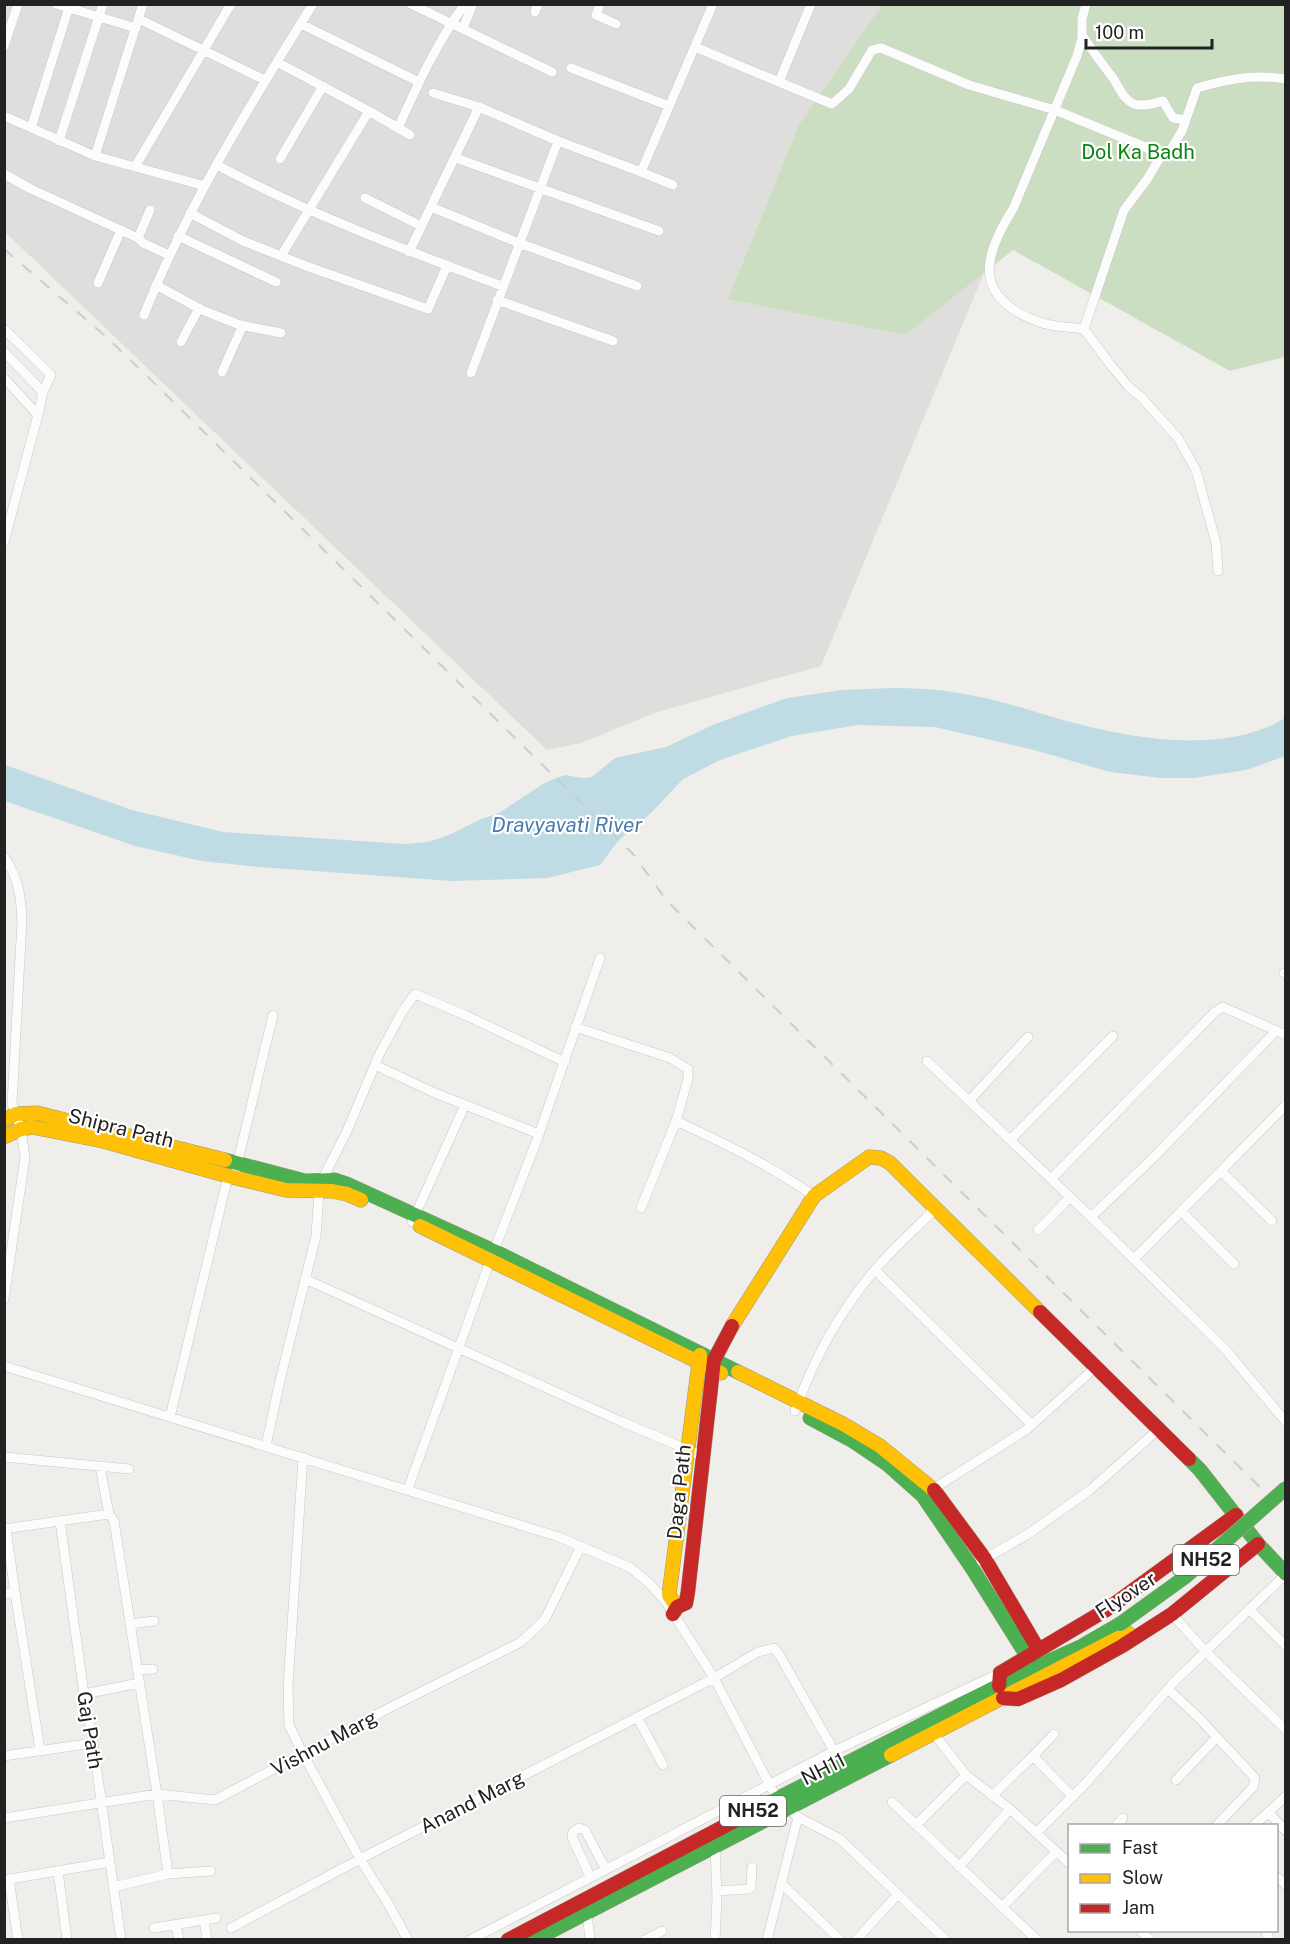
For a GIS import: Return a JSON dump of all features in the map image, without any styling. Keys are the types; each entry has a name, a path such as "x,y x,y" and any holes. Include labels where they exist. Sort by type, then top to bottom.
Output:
{"main road":[{"path":"10,1117 37,1113 238,1163 321,1185 414,1218 796,1406 928,1492 985,1559 1032,1652"},
{"name":"Shipra Path","path":"4,1137 21,1129 32,1127 103,1141 286,1190 321,1185"},
{"path":"713,1364 731,1327 814,1196 869,1156 881,1158 890,1163 1200,1470 1258,1544 1286,1574"},
{"path":"675,1610 669,1595 699,1358"},
{"name":"Daga Path","path":"675,1610 686,1603 688,1591 713,1364"},
{"name":"Flyover","path":"1124,1628 1196,1569 1286,1488"},
{"path":"928,1492 972,1568 1032,1652"},
{"name":"Flyover","path":"1000,1686 1082,1646 1156,1614 1204,1577 1286,1503"},
{"path":"1236,1515 1156,1576 1105,1611 1032,1652 1000,1686 1018,1699 1061,1680 1122,1646 1172,1614 1258,1544"},
{"name":"NH11","path":"534,1940 715,1846 793,1813 934,1734 1000,1686"},
{"name":"NH52","path":"508,1940 777,1799 1000,1686"}],"street":[{"path":"4,46 18,4"},
{"path":"56,4 136,28"},
{"path":"59,141 103,4"},
{"path":"95,156 144,4"},
{"path":"135,167 231,4"},
{"path":"144,315 169,255 190,213 265,80 313,4"},
{"path":"411,4 552,72"},
{"path":"398,128 419,82 465,4"},
{"path":"463,28 473,4"},
{"path":"600,4 596,15 616,24"},
{"path":"779,82 811,4"},
{"path":"1086,4 1077,56 1012,209 1001,227 988,262 990,286 1007,306 1040,322 1084,329 1128,386 1178,438 1196,470 1216,543 1218,571"},
{"path":"641,172 695,47 710,6"},
{"path":"31,128 70,7"},
{"path":"139,19 265,80"},
{"path":"301,24 419,82"},
{"path":"1082,35 1126,98 1138,105 1162,101 1173,118 1186,120"},
{"path":"695,47 832,104 849,88 873,50 881,48 969,85 1055,110 1162,154 1168,154 1182,131 1197,88 1249,76 1286,79"},
{"path":"277,62 410,135"},
{"path":"571,68 669,106"},
{"path":"280,159 323,86"},
{"path":"433,93 479,107 558,141 673,185"},
{"path":"409,252 479,107"},
{"path":"281,256 369,111"},
{"path":"4,116 95,156 205,186"},
{"path":"471,373 558,141"},
{"path":"1084,329 1124,210 1148,178 1162,154"},
{"path":"456,158 659,231"},
{"path":"217,165 309,210 409,252 502,286"},
{"path":"4,174 169,255"},
{"path":"365,198 421,226"},
{"path":"431,207 519,243 637,286"},
{"path":"138,238 150,210"},
{"path":"190,213 243,241 428,309 447,266"},
{"path":"98,283 121,230"},
{"path":"178,237 276,282"},
{"path":"156,285 199,308 243,326 281,333"},
{"path":"497,300 613,341"},
{"path":"182,342 199,308"},
{"path":"222,372 243,326"},
{"path":"4,329 51,375 43,392 4,542"},
{"path":"4,352 43,392"},
{"path":"4,378 38,414"},
{"path":"4,857 9,873 19,886 22,921 9,1077 12,1104 10,1117 21,1129 25,1158 4,1299"},
{"path":"408,1489 492,1256 539,1134 600,958"},
{"path":"266,1446 316,1236 321,1185 375,1065 402,1012 415,994 565,1062"},
{"path":"1051,1179 1215,1012 1223,1007 1286,1035"},
{"path":"170,1417 231,1176 238,1163 273,1015"},
{"path":"575,1027 670,1058 688,1069 688,1079 676,1121 641,1208"},
{"path":"1091,1218 1151,1160 1276,1031"},
{"path":"969,1101 1028,1036"},
{"path":"1010,1140 1113,1036"},
{"path":"927,1061 1225,1349 1286,1422"},
{"path":"375,1065 465,1105 539,1134"},
{"path":"414,1218 465,1105"},
{"path":"1134,1259 1286,1105"},
{"path":"676,1121 716,1139 783,1175 814,1196"},
{"path":"1221,1171 1272,1221"},
{"path":"1038,1230 1070,1197"},
{"path":"796,1406 844,1310 875,1270 935,1209"},
{"path":"1182,1212 1234,1264"},
{"path":"875,1270 1032,1425"},
{"path":"305,1279 703,1455"},
{"path":"4,1366 559,1537 631,1568 675,1610 714,1677 777,1799 793,1813 840,1839 946,1940"},
{"path":"928,1492 1032,1425 1096,1367"},
{"path":"972,1568 1028,1534 1090,1490 1159,1429"},
{"path":"4,1457 129,1469"},
{"path":"303,1457 288,1686 290,1725 303,1754 360,1859 408,1940"},
{"path":"100,1467 109,1514 114,1521 158,1794 168,1874"},
{"path":"40,1750 5,1529 109,1514"},
{"name":"Gaj Path","path":"60,1521 121,1940"},
{"name":"Vishnu Marg","path":"4,1818 158,1794 214,1800 521,1642 544,1619 581,1546"},
{"path":"1036,1833 1168,1689 1286,1574"},
{"path":"4,1594 15,1592"},
{"path":"1249,1609 1286,1646"},
{"path":"1172,1614 1205,1651 1286,1730"},
{"path":"130,1624 154,1621"},
{"name":"Anand Marg","path":"231,1928 758,1652 774,1648 796,1681 834,1751"},
{"path":"137,1670 153,1669"},
{"path":"84,1694 139,1683"},
{"path":"470,1940 834,1751 1000,1686"},
{"path":"1168,1689 1255,1778 1253,1786 1218,1824"},
{"path":"637,1717 663,1765"},
{"path":"934,1734 966,1775 1010,1809 1068,1862"},
{"path":"992,1796 1054,1734"},
{"path":"1176,1780 1217,1737"},
{"path":"4,1756 93,1743"},
{"path":"1033,1756 1072,1796"},
{"path":"916,1825 966,1775"},
{"path":"1255,1824 1286,1796"},
{"path":"892,1802 1037,1940"},
{"path":"959,1867 1010,1809"},
{"path":"1268,1812 1286,1831"},
{"path":"767,1940 781,1883 793,1813"},
{"path":"1118,1824 1123,1818"},
{"path":"590,1876 572,1837 573,1832 579,1828 585,1830 605,1868"},
{"path":"715,1846 717,1891 715,1940"},
{"path":"1002,1907 1056,1852"},
{"path":"18,1940 7,1880 110,1862"},
{"path":"717,1891 749,1889 752,1867"},
{"path":"113,1887 168,1874 210,1871"},
{"path":"58,1872 67,1940"},
{"path":"781,1883 840,1940"},
{"path":"856,1940 898,1894"},
{"path":"587,1913 590,1940"},
{"path":"154,1928 216,1918"},
{"path":"204,1920 207,1940"},
{"path":"176,1925 179,1940"},
{"path":"645,1940 662,1932"}],"shaded area":[{"path":"4,5 1095,5 821,666 657,712 581,743 547,750 5,232"}],"green space":[{"name":"Dol Ka Badh","path":"881,5 1285,5 1285,357 1230,371 1013,250 905,335 728,299 799,125"}],"water":[{"name":"Dravyavati River","path":"893,688 965,694 1089,727 1176,740 1234,737 1261,730 1285,718 1285,756 1246,770 1194,778 1162,778 1110,772 1034,750 935,727 858,725 792,736 720,760 683,779 652,812 619,840 600,865 547,878 452,881 202,861 135,846 5,801 5,765 132,810 223,832 405,844 428,842 499,813 556,778 565,775 592,777 615,758 666,747 715,724 787,698 842,690"}],"railway":[{"path":"4,249 103,334 144,373 633,854 667,901 1286,1513"}],"traffic: fast":[{"path":"225,1160 305,1181 335,1180 347,1184 494,1251 738,1372"},
{"path":"810,1418 853,1441 887,1464 923,1496 972,1568 1027,1656"},
{"path":"1189,1459 1258,1544 1286,1574"},
{"path":"1120,1624 1185,1577 1286,1488"},
{"path":"763,1806 1027,1671 1082,1646 1120,1624"},
{"path":"534,1940 891,1755"}],"traffic: slow":[{"path":"4,1120 16,1114 37,1113 225,1160"},
{"path":"4,1137 21,1129 32,1127 103,1141 286,1190 331,1191 361,1200"},
{"path":"732,1326 814,1196 869,1157 881,1158 890,1163 1040,1312"},
{"path":"420,1226 721,1373"},
{"path":"677,1607 669,1595 700,1355"},
{"path":"738,1372 843,1424 880,1446 934,1490"},
{"path":"891,1755 1128,1633"}],"traffic: jam":[{"path":"1040,1312 1189,1459"},
{"path":"673,1614 677,1607 686,1603 688,1591 714,1360 732,1326"},
{"path":"934,1490 985,1559 1038,1649"},
{"path":"999,1686 1000,1673 1106,1610 1236,1515"},
{"path":"1003,1698 1018,1699 1061,1680 1122,1646 1172,1614 1258,1544"},
{"path":"508,1940 763,1806"}]}
